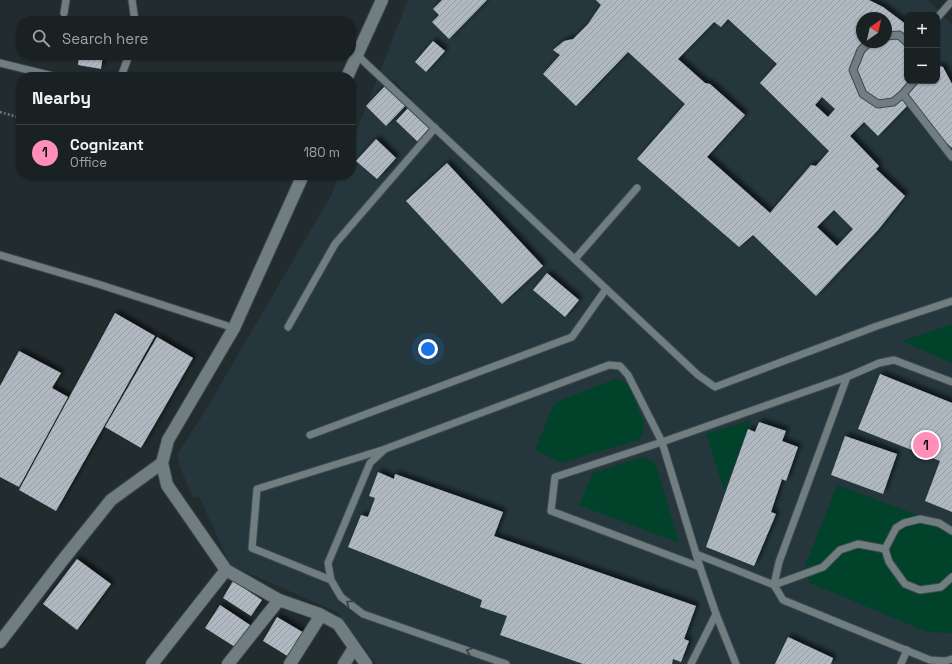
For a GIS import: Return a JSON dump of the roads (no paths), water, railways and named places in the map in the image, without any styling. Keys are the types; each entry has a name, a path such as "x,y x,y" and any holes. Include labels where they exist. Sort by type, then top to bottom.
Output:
{"street":[{"path":"356,55 382,0"},
{"path":"349,72 354,60"},
{"path":"301,180 234,328 168,440 162,463 167,485 226,570 279,600 321,615 338,624 366,664"},
{"path":"0,642 111,500 162,463"},
{"path":"152,664 226,570"},
{"path":"228,664 279,600"},
{"path":"290,664 321,615"},
{"path":"344,664 354,648"}],"lane":[{"path":"64,13 66,0"},
{"path":"132,0 134,16"},
{"path":"940,15 952,1"},
{"path":"892,36 899,35 904,39"},
{"path":"863,48 853,70 863,94 878,104 893,102 903,94 911,84"},
{"path":"356,55 698,375 715,387 877,326 952,300"},
{"path":"123,72 127,60"},
{"path":"0,63 37,72"},
{"path":"903,94 952,157"},
{"path":"288,328 335,244 435,128"},
{"path":"575,259 637,188"},
{"path":"0,255 98,284 234,328"},
{"path":"310,435 572,337 606,289"},
{"path":"700,567 551,512 555,477 662,442 847,377 879,363 894,360 952,382"},
{"path":"331,580 252,548 257,489 386,449 609,365 620,366 628,375 662,442 700,567 716,614 736,664"},
{"path":"774,585 779,562 847,377"},
{"path":"386,449 370,463 328,564 331,580 341,597 363,614 490,661 506,664"},
{"path":"952,531 939,523 920,519 904,523 896,528 885,548 889,562 905,584 920,590 941,587 952,577"},
{"path":"774,585 823,567 840,550 858,544 885,548"},
{"path":"696,554 774,585 783,600 930,660 945,661 952,659"},
{"path":"691,664 716,614"},
{"path":"901,664 907,650"}],"place":[{"name":"Cognizant","path":"926,445"}]}
